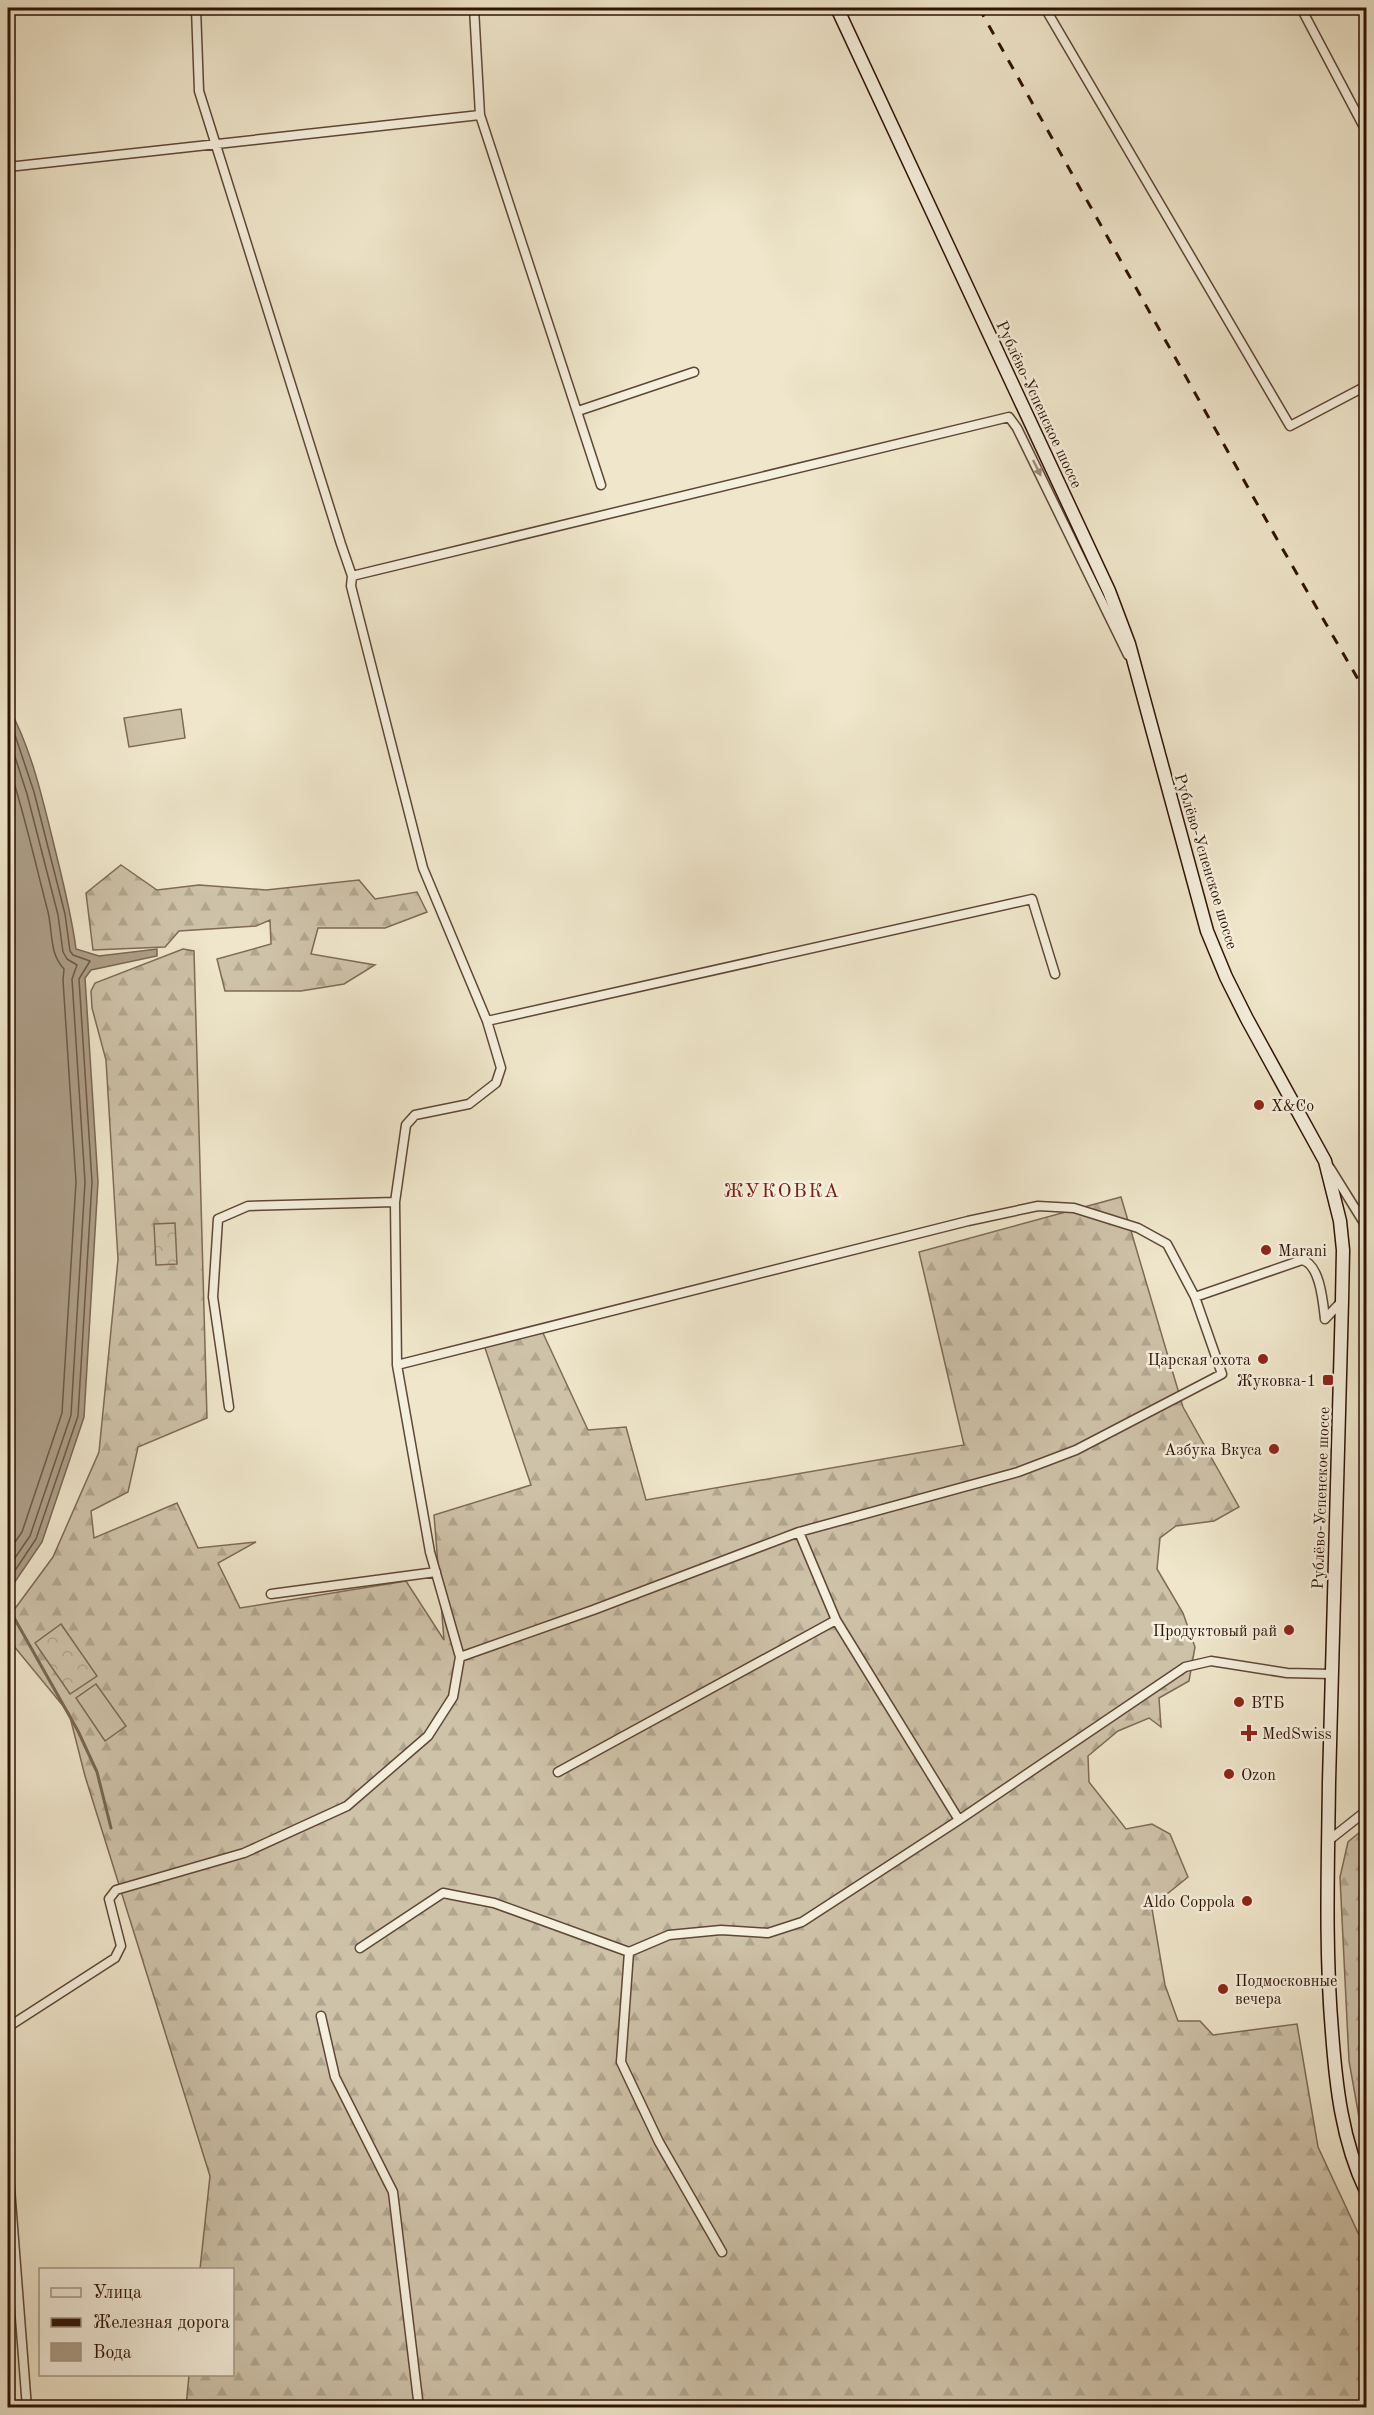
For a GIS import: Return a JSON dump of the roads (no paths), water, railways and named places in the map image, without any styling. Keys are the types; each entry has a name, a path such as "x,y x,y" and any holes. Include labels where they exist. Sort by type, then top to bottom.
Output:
{"main road":[{"name":"Рублёво-Успенское шоссе","path":"837,8 1098,565 1129,644 1207,931 1247,1019 1326,1161 1340,1221 1343,1250 1327,1924 1335,2073 1346,2134 1366,2191"}],"street":[{"path":"8,2026 115,1958 122,1946 109,1899 116,1890 244,1853 347,1806 428,1736 453,1697 460,1657 430,1552 397,1365 395,1202 406,1125 415,1115 469,1104 496,1083 501,1068 488,1022 423,868 351,586 352,576 340,544 199,91 196,8"},
{"path":"474,8 480,115 601,485"},
{"path":"1045,8 1290,426 1366,386"},
{"path":"1301,8 1366,131"},
{"path":"8,167 480,115"},
{"path":"578,411 694,372"},
{"path":"352,576 1009,417 1017,428 1139,679"},
{"path":"488,1022 1032,899 1055,974"},
{"path":"1326,1161 1366,1226"},
{"path":"229,1407 213,1297 218,1219 248,1206 395,1202"},
{"path":"397,1365 968,1221 1038,1206 1074,1208 1138,1228 1167,1244 1195,1297 1222,1374 1139,1419 1056,1458 1018,1472 799,1532 593,1610 460,1657"},
{"path":"1195,1297 1302,1260 1308,1261 1313,1267 1321,1290 1326,1318 1342,1301"},
{"path":"799,1532 836,1620 959,1820"},
{"path":"271,1594 435,1572"},
{"path":"558,1772 836,1620"},
{"path":"360,1948 443,1893 494,1903 629,1952 669,1935 721,1930 768,1933 802,1922 959,1820 1185,1667 1211,1661 1287,1673 1332,1674"},
{"path":"1328,1841 1366,1811"},
{"path":"629,1952 621,2062 659,2142 722,2252"},
{"path":"321,2016 335,2077 393,2192 419,2408"},
{"path":"8,2162 27,2408"}],"water":[{"path":"8,706 23,737 39,786 66,893 76,949 99,956 157,949 157,956 91,970 85,978 98,1182 84,1417 42,1542 8,1592"}],"waterway":[{"path":"8,1607 78,1731 97,1772 111,1828"}],"railway":[{"path":"979,8 1278,541 1366,693"}],"place":[{"name":"X&Co","path":"1259,1105"},
{"name":"Marani","path":"1266,1250"},
{"name":"Царская охота","path":"1263,1359"},
{"name":"Жуковка-1","path":"1328,1380"},
{"name":"Азбука Вкуса","path":"1274,1449"},
{"name":"Продуктовый рай","path":"1289,1630"},
{"name":"ВТБ","path":"1239,1702"},
{"name":"MedSwiss","path":"1249,1733"},
{"name":"Ozon","path":"1229,1774"},
{"name":"Aldo Coppola","path":"1247,1901"},
{"name":"Подмосковные вечера","path":"1223,1989"}],"district":[{"name":"ЖУКОВКА","path":"782,1190"}]}
